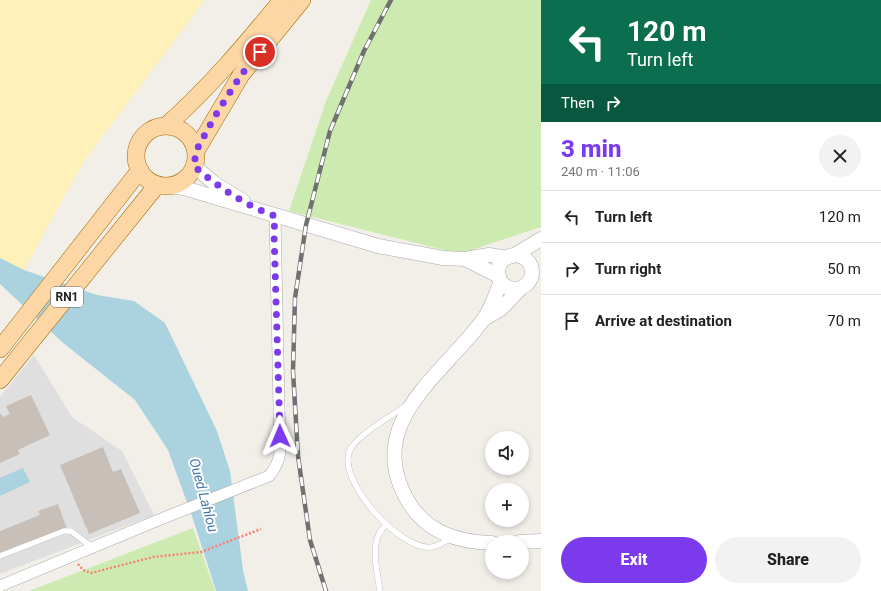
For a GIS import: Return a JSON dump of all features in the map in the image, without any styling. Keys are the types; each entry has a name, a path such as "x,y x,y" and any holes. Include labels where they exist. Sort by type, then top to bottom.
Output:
{"main road":[{"path":"166,126 194,101 229,63 282,0"},
{"path":"195,159 188,136 175,127 166,126 152,130 140,140 136,155 140,170 150,182 161,185 174,185 183,181 190,174 195,159 241,75 302,0"},
{"name":"RN1","path":"0,349 140,170"},
{"name":"RN1","path":"0,380 105,250 161,185"}],"street":[{"path":"0,586 92,547 269,476 276,467 280,452 274,233 268,214 214,183 195,159"},
{"path":"161,185 184,188 378,246 443,258 465,259 489,255 510,257 517,256 526,259 530,263 532,272"},
{"path":"484,319 500,279 499,268 510,257 541,239"},
{"path":"465,259 500,279 511,289 520,289"},
{"path":"485,543 469,542 451,537 439,533 425,523 414,511 399,482 393,450 396,436 416,398 484,319 501,309 520,289 529,283 532,272 541,260"},
{"path":"529,542 541,541"}],"lane":[{"path":"416,398 358,440 348,456 351,475 357,488 374,512 386,525 407,541 424,547 440,545 451,537"},
{"path":"380,591 376,544 377,535 386,525"},
{"path":"0,556 64,531 71,531 92,547"}],"path":[{"path":"70,556 83,570 91,573 153,557 201,552 262,529"}],"shaded area":[{"path":"34,355 72,417 122,451 154,515 0,574 0,397"}],"green space":[{"path":"371,0 541,0 541,227 460,254 289,211 326,101"},
{"path":"193,528 215,591 29,591"}],"sand":[{"path":"0,0 205,0 83,163 24,270 0,258"}],"water":[{"name":"Oued Lahlou","path":"0,258 24,270 97,295 134,301 165,323 217,431 230,471 243,570 248,591 216,591 192,516 168,450 135,400 62,342 0,284"},
{"path":"23,468 30,482 0,496 0,478"}],"building":[{"path":"31,395 50,435 18,450 20,454 0,463 0,413 3,417 10,414 6,406"},
{"path":"103,447 113,472 121,469 140,513 89,534 60,465"},
{"path":"58,504 67,529 24,547 22,544 0,553 0,531 40,515 38,511"}],"railway":[{"path":"326,591 310,540 298,456 293,371 295,298 306,225 330,131 364,51 391,0"}],"route":[{"path":"260,52 241,75 215,116 196,151 194,166 214,183 233,195 262,211 275,216 274,233 279,357 280,436"}]}
